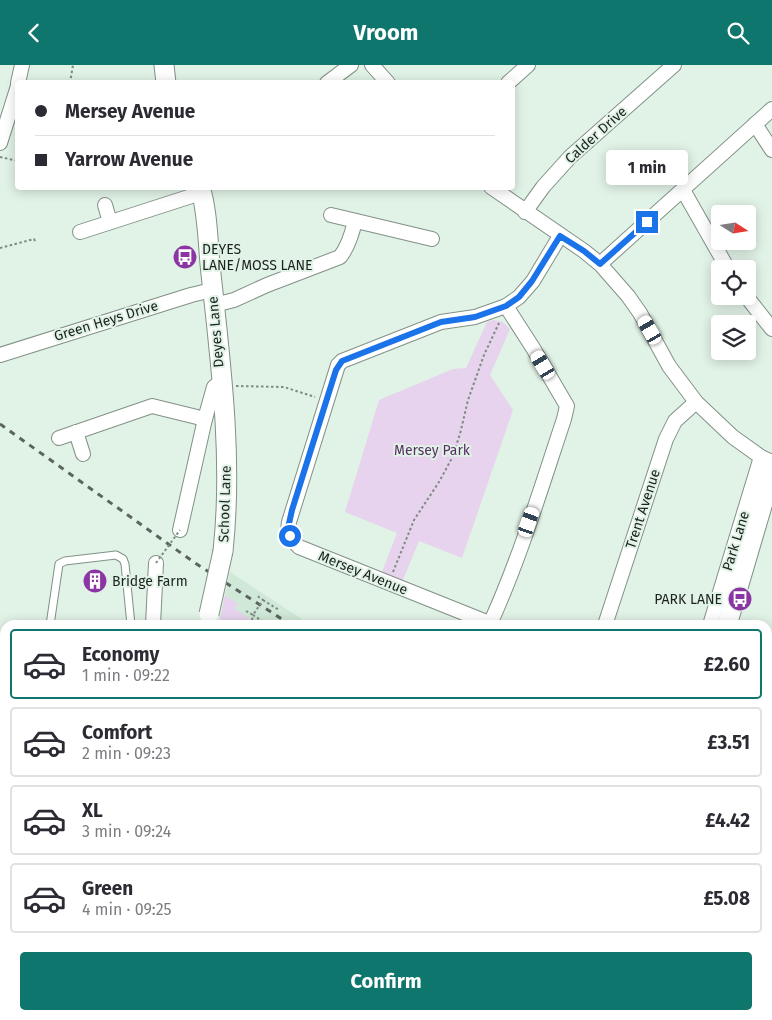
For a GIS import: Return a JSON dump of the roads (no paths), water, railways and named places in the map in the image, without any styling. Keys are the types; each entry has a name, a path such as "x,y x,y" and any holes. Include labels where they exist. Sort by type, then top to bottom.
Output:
{"street":[{"path":"19,80 22,65"},
{"path":"164,65 166,80"},
{"path":"331,80 351,65"},
{"path":"511,80 528,65"},
{"path":"375,66 386,80"},
{"name":"Calder Drive","path":"525,212 543,187 570,157 664,68"},
{"path":"0,143 2,128 15,98"},
{"path":"600,264 772,109"},
{"path":"755,124 772,149"},
{"path":"80,232 201,190"},
{"name":"Deyes Lane","path":"180,530 214,387 225,383 201,190"},
{"path":"496,190 600,264 640,313 669,366 696,402 733,437 768,464"},
{"path":"683,190 723,260"},
{"path":"105,205 110,222"},
{"path":"331,215 432,239"},
{"name":"Green Heys Drive","path":"0,355 192,295 234,300 340,257 352,233 355,221"},
{"name":"Mersey Avenue","path":"482,620 300,547 290,536 289,522 336,370 342,361 441,322 475,317 506,306 519,297 532,281 560,236"},
{"path":"753,305 772,329"},
{"path":"494,620 564,419 566,406 533,348 506,306"},
{"name":"School Lane","path":"207,620 223,551 226,527 225,383"},
{"name":"Trent Avenue","path":"608,620 666,439 675,421 696,402"},
{"path":"59,437 152,406 205,419"},
{"path":"76,432 83,454"},
{"name":"Park Lane","path":"712,620 768,464"},
{"name":"Park Lane","path":"728,620 768,464"},
{"path":"153,620 156,563"}],"lane":[{"path":"51,620 59,564 65,561 116,555 123,559 125,564 131,620"}],"railway":[{"path":"0,424 195,563 283,620"}],"place":[{"name":"DEYES LANE/MOSS LANE","path":"185,257"},
{"name":"Bridge Farm","path":"95,581"},
{"name":"PARK LANE","path":"740,599"}],"park label":[{"name":"Mersey Park","path":"432,450"}]}
